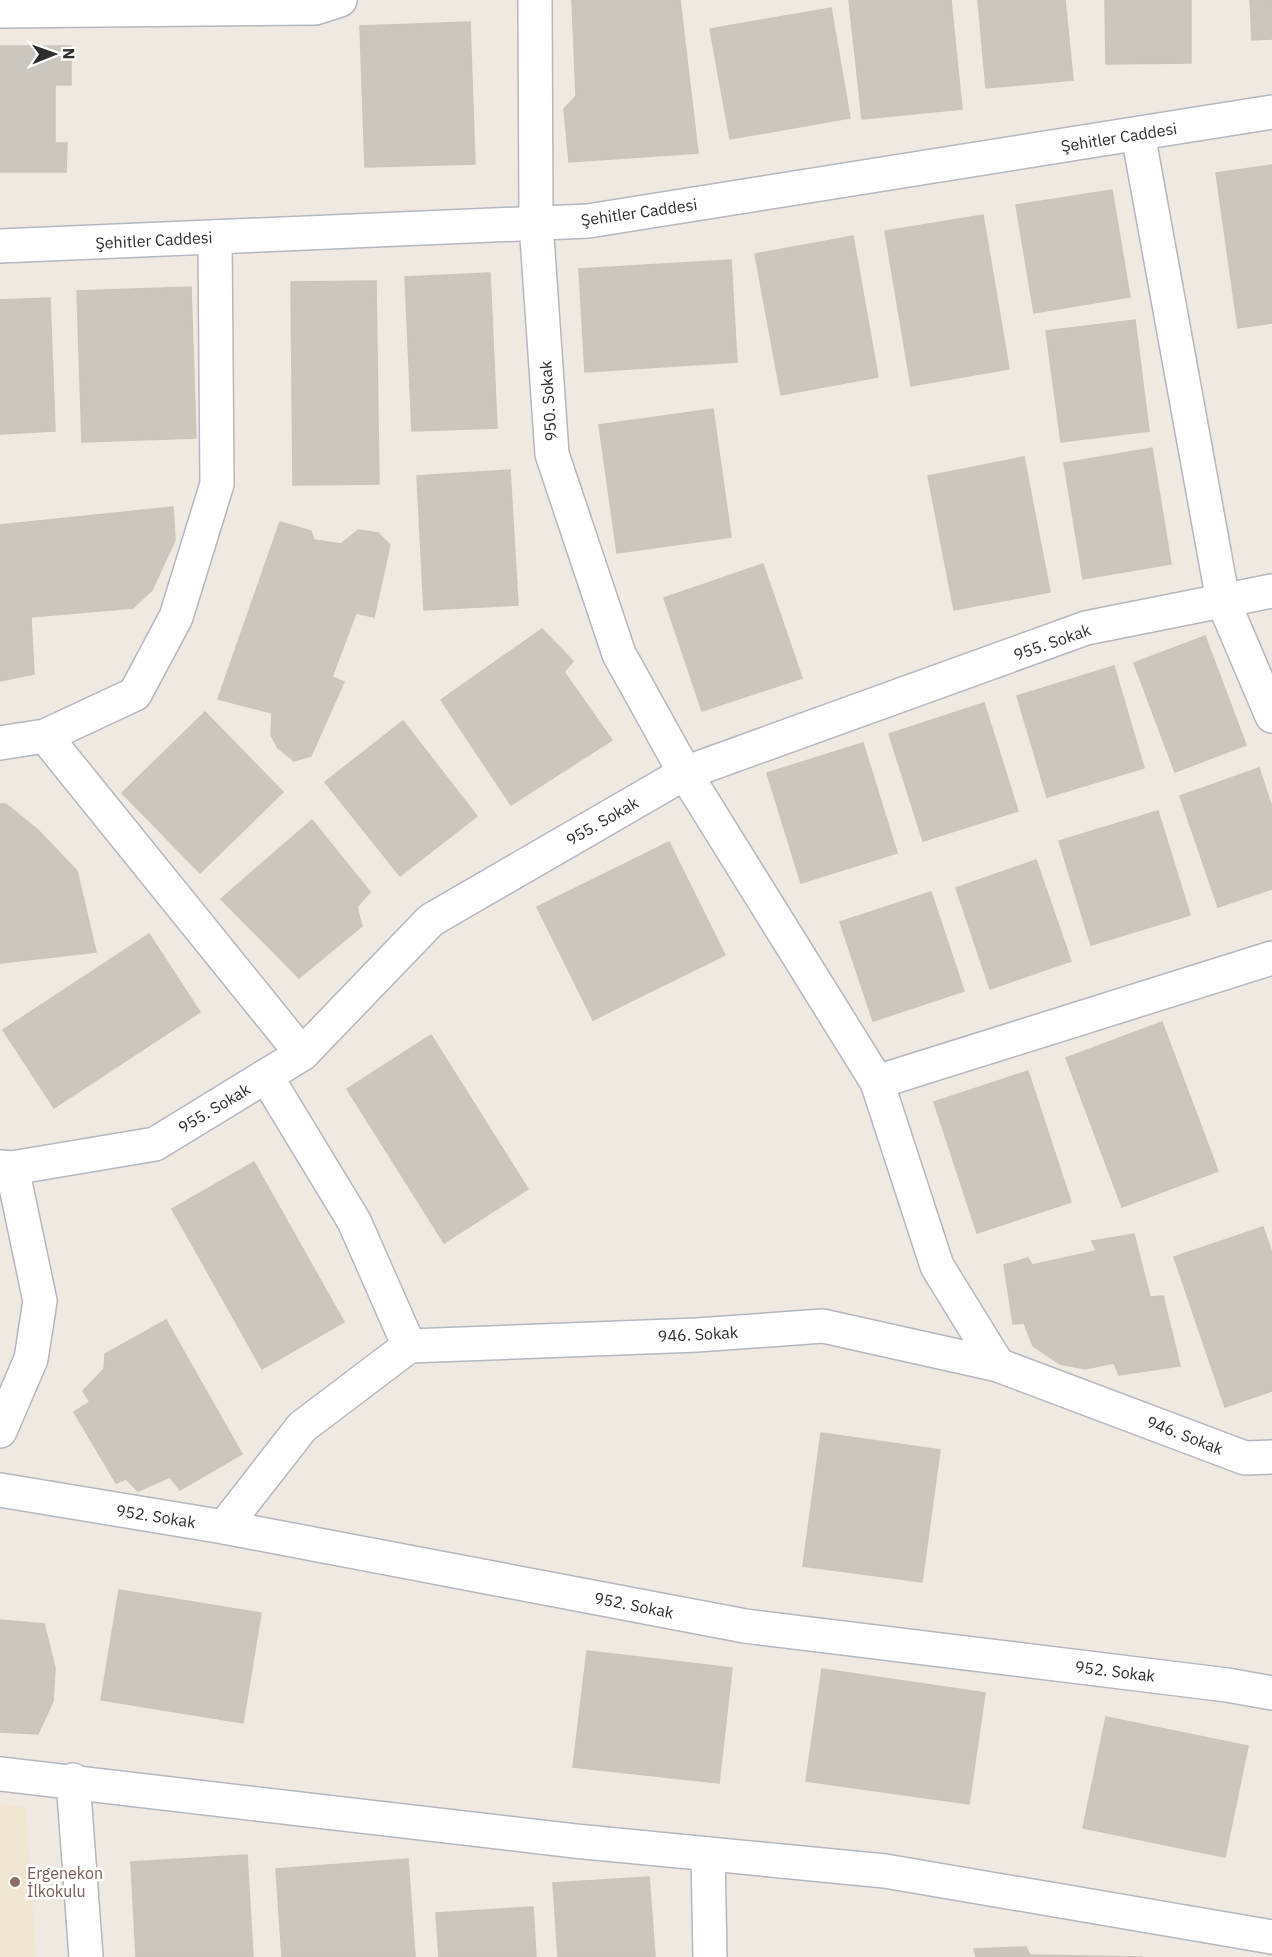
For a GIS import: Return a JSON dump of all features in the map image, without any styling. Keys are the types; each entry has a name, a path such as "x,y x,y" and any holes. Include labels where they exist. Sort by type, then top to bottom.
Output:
{"street":[{"path":"0,10 89,5 315,8 340,0"},
{"name":"950. Sokak","path":"535,0 536,223 552,454 619,654 685,773 877,1082 937,1266 998,1365"},
{"name":"Şehitler Caddesi","path":"0,246 588,220 1272,112"},
{"path":"1138,134 1223,600 1272,716"},
{"path":"0,743 45,736 135,694 176,617 217,484 215,237"},
{"name":"955. Sokak","path":"6,1168 155,1144 302,1054 431,920 685,773 1086,628 1272,591"},
{"path":"45,736 302,1054"},
{"path":"877,1082 1272,958"},
{"path":"224,1527 302,1427 409,1346 354,1221 266,1076"},
{"path":"0,1431 31,1359 40,1301 6,1168"},
{"name":"946. Sokak","path":"409,1346 697,1335 823,1326 998,1365 1245,1458 1272,1457"},
{"name":"952. Sokak","path":"0,1490 224,1527 745,1626 1215,1683 1272,1693"},
{"path":"0,1774 73,1780 575,1841 885,1871 1272,1937"},
{"path":"73,1780 86,1957"},
{"path":"708,1854 710,1957"}],"shaded area":[{"name":"Ergenekon İlkokulu","path":"0,1804 26,1807 36,1957 0,1957"}],"building":[{"path":"572,0 680,0 698,153 569,162 564,109 576,96"},
{"path":"849,0 951,0 962,109 862,119"},
{"path":"978,0 1065,0 1073,80 986,88"},
{"path":"1105,0 1191,0 1191,63 1106,64"},
{"path":"1250,0 1272,0 1272,39 1252,40"},
{"path":"831,8 850,118 730,139 710,29"},
{"path":"470,22 475,164 365,167 360,26"},
{"path":"0,46 71,46 71,85 55,85 55,143 67,143 66,172 0,172"},
{"path":"1272,165 1272,323 1238,328 1216,173"},
{"path":"1112,190 1130,297 1034,313 1016,205"},
{"path":"983,215 1009,369 911,386 885,231"},
{"path":"853,236 878,377 781,395 755,254"},
{"path":"731,260 737,362 585,372 579,269"},
{"path":"490,273 497,428 412,431 405,277"},
{"path":"376,281 379,484 293,485 291,282"},
{"path":"191,287 196,438 82,442 77,291"},
{"path":"50,298 55,431 0,434 0,300"},
{"path":"1135,320 1149,431 1061,442 1046,331"},
{"path":"713,409 731,537 617,553 599,425"},
{"path":"1152,448 1171,564 1083,579 1064,463"},
{"path":"1024,457 1050,592 954,610 928,476"},
{"path":"510,470 518,605 424,610 417,476"},
{"path":"173,507 175,540 152,590 133,608 31,617 34,674 0,681 0,525"},
{"path":"280,522 311,531 314,540 341,544 358,530 378,533 390,545 374,617 356,613 332,677 344,682 311,756 294,761 278,748 271,735 272,713 218,699"},
{"path":"763,564 802,678 702,711 664,598"},
{"path":"542,629 573,661 564,672 612,740 511,805 441,700"},
{"path":"1205,636 1246,745 1175,772 1134,663"},
{"path":"1114,666 1144,768 1047,797 1017,696"},
{"path":"984,703 1018,811 923,841 889,734"},
{"path":"205,712 283,792 200,873 122,793"},
{"path":"403,721 477,816 400,876 325,782"},
{"path":"863,743 897,853 801,883 767,773"},
{"path":"1259,768 1272,807 1272,889 1218,907 1180,796"},
{"path":"0,804 6,804 39,831 77,871 96,952 0,963"},
{"path":"1158,811 1190,915 1091,945 1059,841"},
{"path":"312,820 370,892 357,907 362,926 299,978 221,899"},
{"path":"669,842 725,955 593,1020 537,907"},
{"path":"1036,860 1071,961 990,989 956,888"},
{"path":"931,892 964,991 873,1021 840,922"},
{"path":"149,934 200,1012 54,1108 3,1030"},
{"path":"1162,1022 1218,1171 1122,1207 1066,1058"},
{"path":"431,1035 528,1189 444,1243 347,1089"},
{"path":"1028,1071 1071,1202 977,1233 934,1102"},
{"path":"254,1162 344,1322 262,1369 172,1209"},
{"path":"1263,1227 1272,1253 1272,1391 1225,1407 1174,1257"},
{"path":"1134,1234 1150,1297 1163,1296 1180,1366 1119,1375 1114,1363 1085,1369 1060,1364 1033,1346 1024,1323 1013,1324 1004,1265 1028,1258 1032,1265 1096,1251 1092,1241"},
{"path":"166,1320 242,1454 180,1490 170,1477 138,1491 126,1479 116,1483 74,1412 90,1402 83,1391 104,1369 105,1354"},
{"path":"821,1433 940,1450 922,1582 803,1566"},
{"path":"119,1590 261,1613 243,1723 101,1700"},
{"path":"0,1620 44,1624 55,1668 53,1701 38,1734 0,1732"},
{"path":"587,1651 732,1668 719,1783 573,1767"},
{"path":"822,1669 985,1693 969,1804 806,1781"},
{"path":"1106,1717 1248,1746 1225,1857 1083,1828"},
{"path":"247,1855 253,1957 136,1957 131,1862"},
{"path":"408,1859 415,1957 282,1957 276,1869"},
{"path":"649,1877 655,1957 558,1957 553,1883"},
{"path":"533,1907 536,1957 439,1957 436,1913"},
{"path":"1026,1947 1030,1955 1143,1957 976,1957 974,1949"}],"place":[{"name":"Ergenekon İlkokulu","path":"15,1882"}]}
